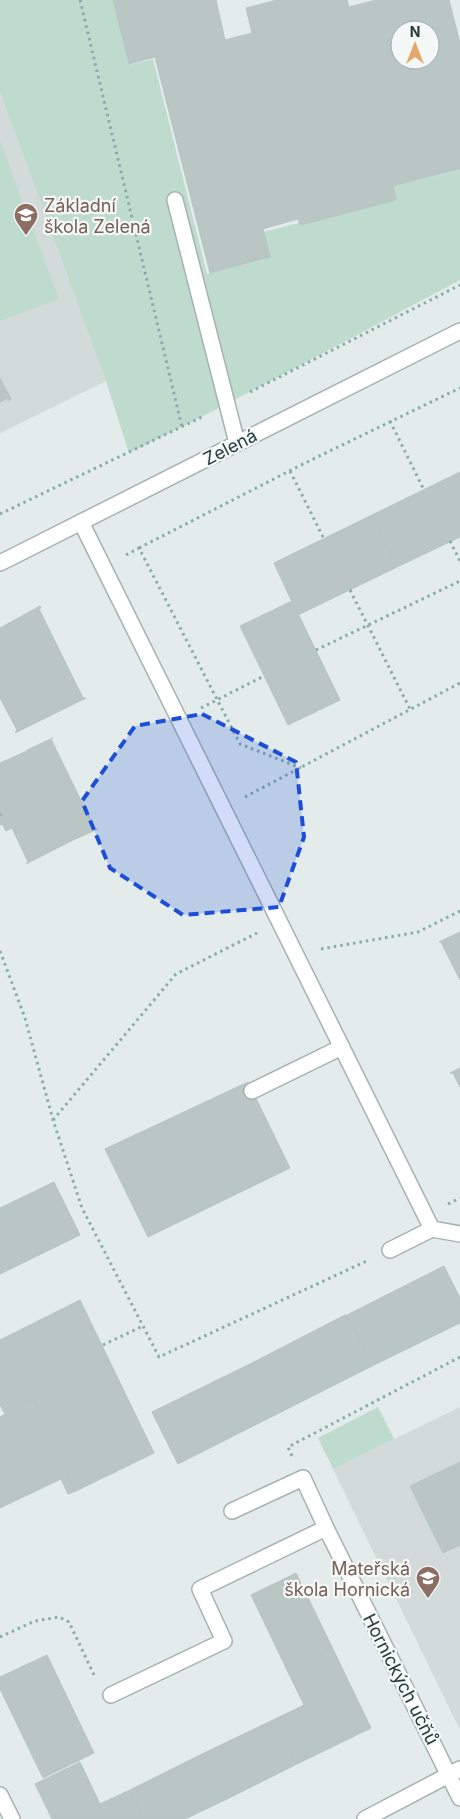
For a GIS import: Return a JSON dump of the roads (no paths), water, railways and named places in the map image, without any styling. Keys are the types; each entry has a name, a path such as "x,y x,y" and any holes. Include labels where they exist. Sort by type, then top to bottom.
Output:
{"street":[{"path":"175,200 237,443"},
{"name":"Zelená","path":"0,563 460,330"},
{"path":"82,522 432,1229"},
{"path":"252,1091 342,1047"},
{"path":"390,1250 432,1229 460,1234"},
{"name":"Hornických učňů","path":"232,1511 302,1478 326,1528 454,1771 460,1798"},
{"path":"112,1694 224,1641 200,1589 326,1528"},
{"path":"365,1819 454,1771"},
{"path":"0,1795 12,1819"}],"place":[{"name":"Základní škola Zelená","path":"26,236"},
{"name":"Mateřská škola Hornická","path":"428,1599"}]}
